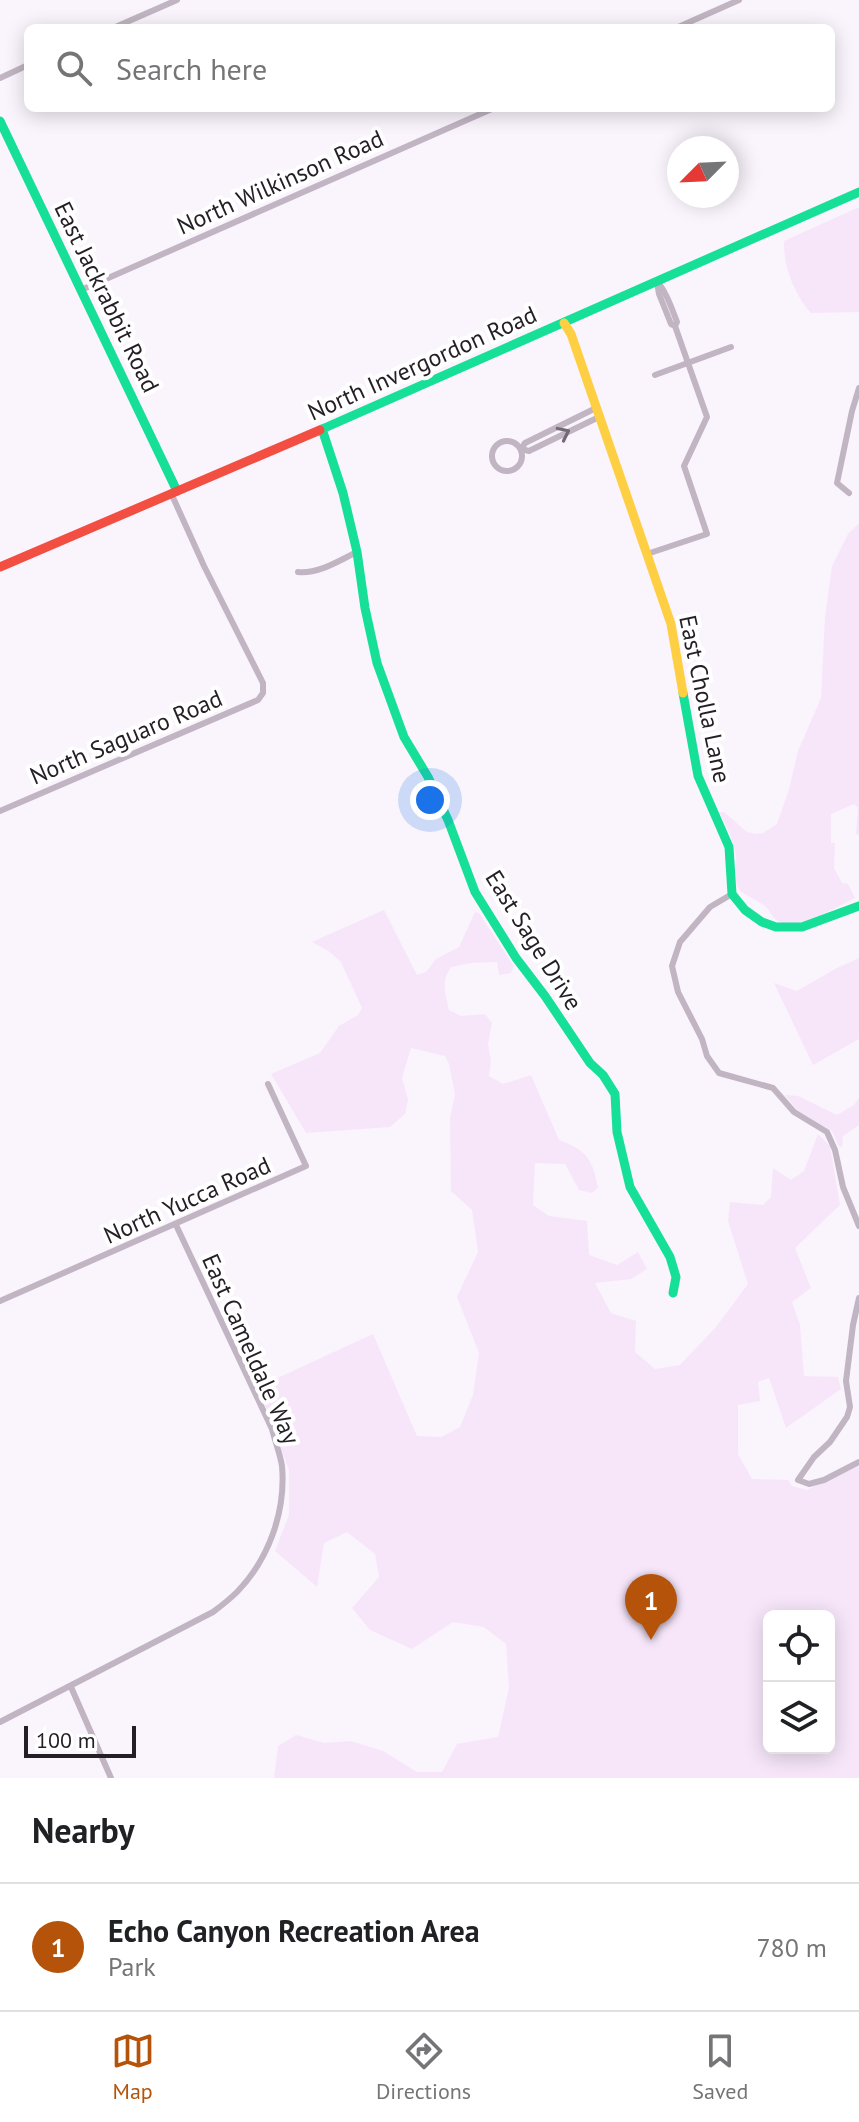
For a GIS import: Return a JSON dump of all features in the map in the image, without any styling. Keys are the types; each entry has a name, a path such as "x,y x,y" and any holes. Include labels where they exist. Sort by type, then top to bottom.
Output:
{"street":[{"path":"122,24 177,0"},
{"path":"685,24 739,0"},
{"path":"0,78 24,67"},
{"name":"North Wilkinson Road","path":"81,290 485,112"},
{"name":"East Jackrabbit Road","path":"0,121 174,492 204,566 263,683 263,693"},
{"name":"North Invergordon Road","path":"0,567 859,192"},
{"path":"647,554 707,534 684,466 707,417 667,294 657,282"},
{"name":"East Cholla Lane","path":"564,323 571,334 671,624 698,776 729,847 732,894"},
{"path":"655,375 731,347"},
{"path":"849,493 837,483 859,388"},
{"path":"521,449 520,463 513,469 504,470 493,461 495,446 504,441 514,442 521,449 529,451 597,412"},
{"name":"East Sage Drive","path":"322,429 343,493 357,552 380,676 404,737 428,777 448,820 475,892 516,958 615,1094 617,1132 626,1174 634,1195 670,1257 676,1277 673,1293"},
{"path":"298,572 316,571 357,552"},
{"name":"North Saguaro Road","path":"0,811 258,700 263,693"},
{"path":"859,906 802,927 776,927 745,910 732,894 710,907 680,942 672,966 678,992 702,1039 707,1056 719,1073 773,1088 794,1112 827,1132 835,1150 843,1187 859,1226"},
{"name":"North Yucca Road","path":"0,1301 306,1166 268,1084"},
{"name":"East Cameldale Way","path":"0,1722 213,1612 237,1592 258,1564 274,1533 283,1498 281,1462 272,1429 176,1225"},
{"path":"859,1298 846,1381 850,1407 847,1417 798,1480 809,1484 824,1480 859,1462"},
{"path":"71,1687 111,1778"}],"shaded area":[{"path":"859,207 859,312 811,313 799,298 791,279 785,260 784,241"},
{"path":"859,523 859,835 856,834 858,808 854,804 831,814 834,868 855,898 815,918 783,923 737,886 734,846 719,812 724,812 747,832 755,834 763,833 777,824 798,751 821,698 825,617 832,566 848,534"},
{"path":"384,910 417,975 426,972 436,959 459,947 475,912 479,913 514,966 511,973 499,975 497,962 451,967 445,983 449,1010 461,1016 485,1014 492,1023 488,1044 491,1061 489,1076 503,1084 531,1075 559,1140 582,1152 591,1163 598,1188 592,1193 579,1190 565,1164 535,1163 533,1205 549,1216 587,1221 589,1255 617,1265 638,1252 647,1269 631,1279 595,1283 611,1313 636,1321 635,1352 655,1369 680,1365 716,1327 748,1284 728,1221 730,1202 763,1205 771,1197 773,1168 791,1180 804,1171 818,1134 830,1146 840,1205 795,1248 811,1288 792,1302 800,1325 804,1376 838,1377 841,1389 786,1428 769,1378 758,1382 760,1401 738,1405 738,1454 752,1479 788,1480 792,1486 807,1490 859,1465 859,1778 274,1778 278,1746 296,1735 324,1743 351,1741 383,1751 417,1772 442,1772 457,1744 498,1737 509,1688 506,1644 484,1627 453,1622 412,1649 370,1630 352,1608 379,1577 375,1554 347,1532 324,1543 317,1587 275,1551 289,1515 289,1470 258,1387 373,1334 417,1436 441,1437 460,1427 473,1395 479,1353 457,1297 478,1252 472,1210 451,1191 450,1118 455,1094 445,1056 411,1048 402,1078 408,1100 405,1114 390,1127 306,1133 271,1074 320,1053 339,1026 358,1015 362,1008 341,962 312,942"},
{"path":"859,958 859,1039 813,1065 774,983 797,991"},
{"path":"785,1095 798,1096 837,1115 854,1105 859,1098 859,1125 843,1136 842,1147 839,1146 832,1131 798,1111"}],"traffic: fast":[{"path":"0,121 177,491"},
{"path":"320,430 859,192"},
{"path":"322,429 343,493 357,552 377,663 404,737 428,777 448,820 475,892 516,958 615,1094 617,1132 630,1187 670,1257 676,1277 673,1293"},
{"path":"683,693 698,776 729,847 732,894 745,910 776,927 802,927 859,906"}],"traffic: slow":[{"path":"564,323 571,334 671,624 683,693"}],"traffic: jam":[{"path":"0,567 320,430"}],"place":[{"name":"Echo Canyon Recreation Area","path":"651,1640"}]}
